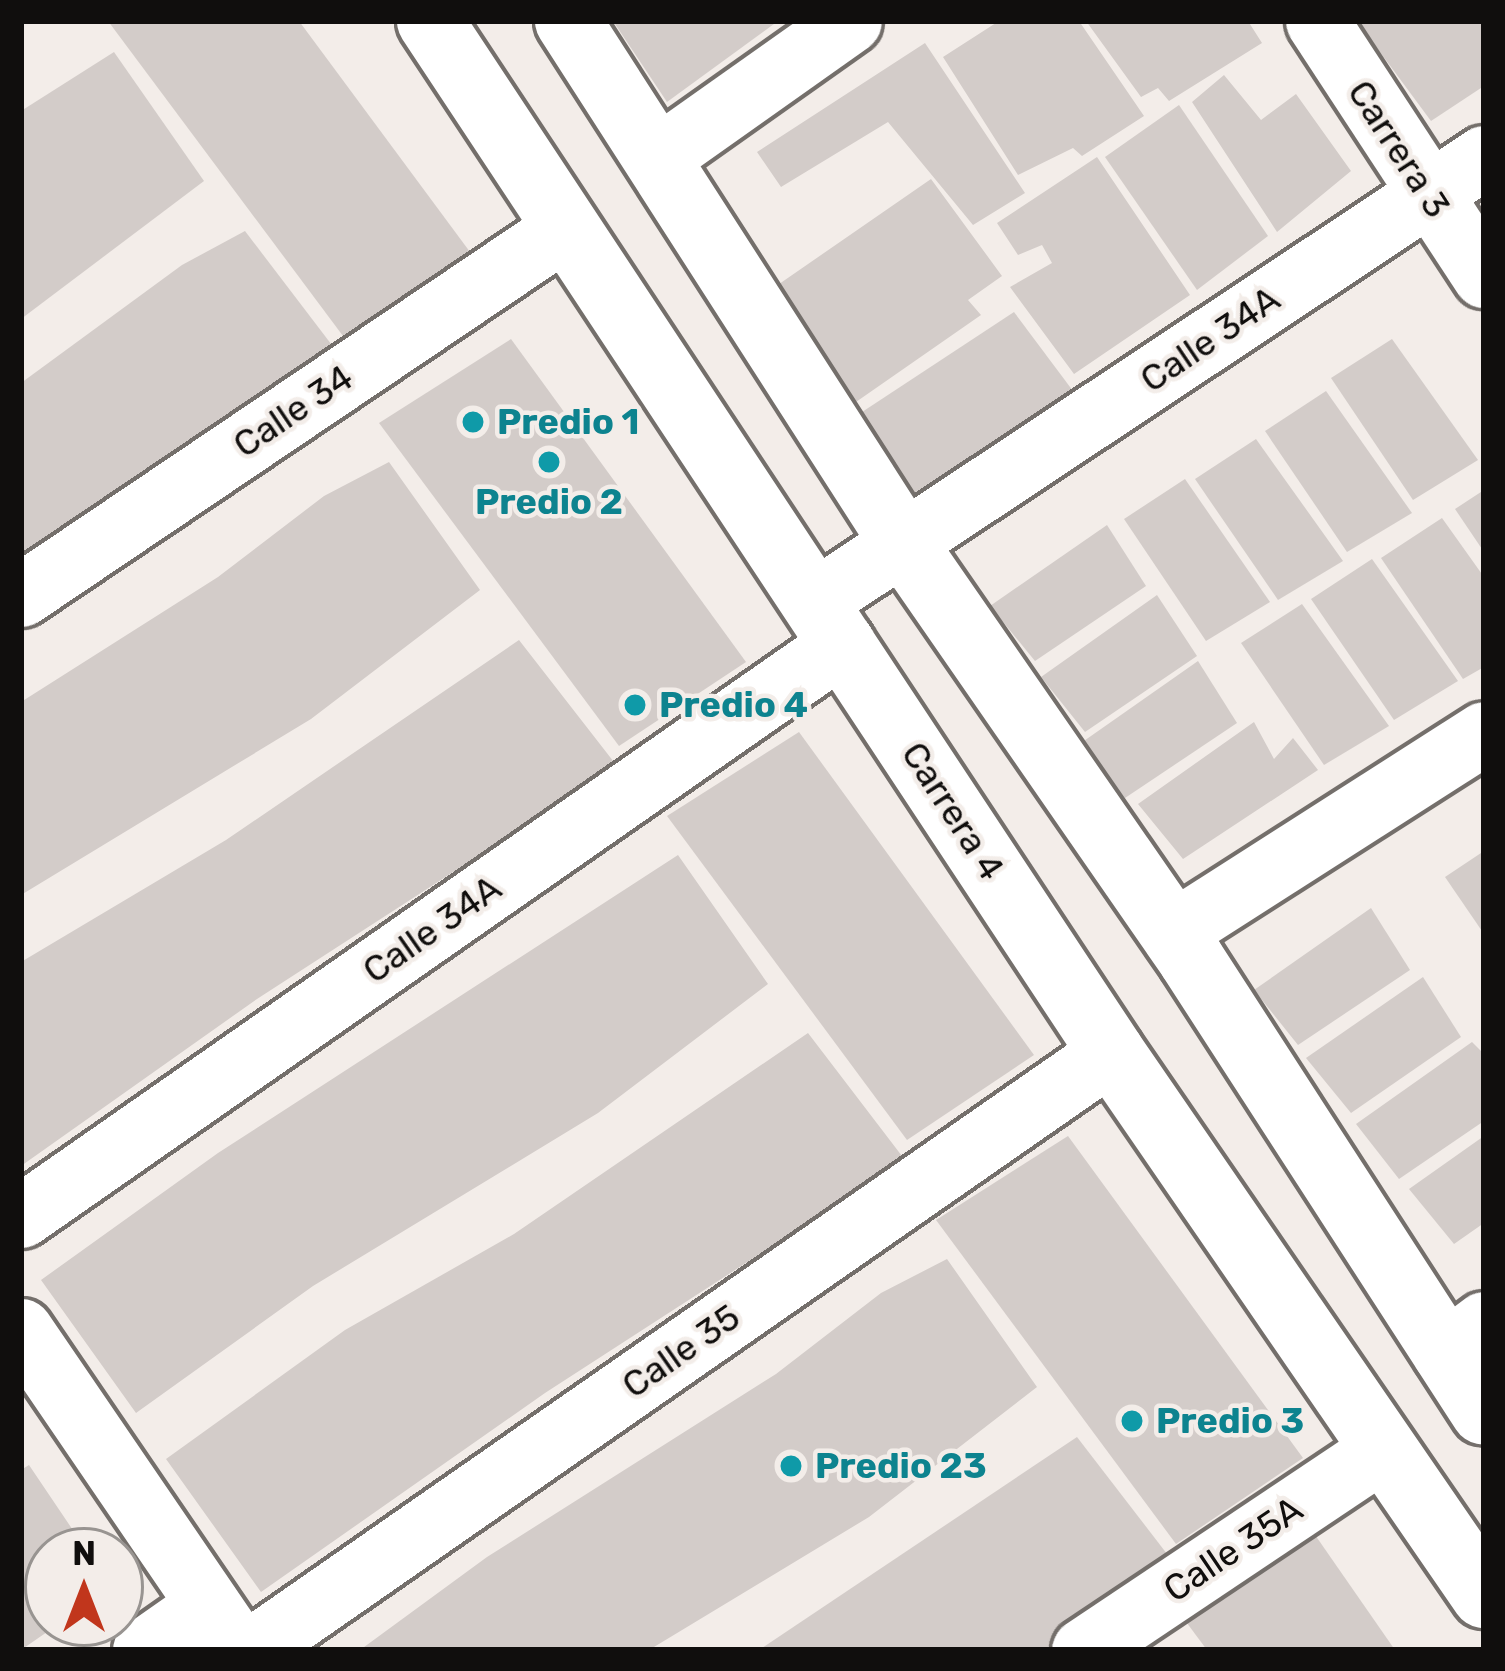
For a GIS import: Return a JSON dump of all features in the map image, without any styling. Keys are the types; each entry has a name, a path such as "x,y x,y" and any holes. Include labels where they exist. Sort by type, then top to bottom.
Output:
{"main road":[{"name":"Carrera 4","path":"430,21 1111,1052 1484,1595"},
{"path":"568,21 904,544 1173,932 1464,1338 1484,1412"}],"street":[{"path":"658,157 850,21"},
{"name":"Carrera 3","path":"1317,21 1484,276"},
{"name":"Calle 34A","path":"21,1216 829,622 904,544 1484,157"},
{"name":"Calle 34","path":"21,595 566,229"},
{"path":"1173,932 1484,734"},
{"name":"Calle 35","path":"251,1650 1111,1052"},
{"path":"21,1330 223,1628 144,1650"},
{"name":"Calle 35A","path":"1083,1650 1383,1449"}],"building":[{"path":"108,21 299,21 470,252 343,336"},
{"path":"613,21 778,21 667,102"},
{"path":"999,21 1079,21 1144,116 1082,156 1073,148 1018,175 943,57"},
{"path":"1086,21 1248,21 1262,43 1169,101 1158,88 1141,97"},
{"path":"1357,21 1484,21 1484,86 1431,121"},
{"path":"925,43 1025,193 973,225 888,122 781,187 757,152"},
{"path":"114,52 204,181 21,319 21,111"},
{"path":"1224,75 1261,120 1296,94 1351,171 1277,232 1192,102"},
{"path":"1179,105 1268,236 1197,290 1105,157"},
{"path":"1097,157 1190,295 1074,374 1010,287 1052,263 1042,245 1018,255 997,223"},
{"path":"931,179 1002,276 968,300 981,315 843,411 769,291"},
{"path":"245,231 341,357 21,565 21,383 182,265"},
{"path":"1014,312 1076,395 911,505 856,416"},
{"path":"511,339 746,662 619,746 379,423"},
{"path":"1392,339 1478,460 1413,500 1331,378"},
{"path":"1326,391 1412,513 1347,552 1265,431"},
{"path":"1256,439 1343,561 1278,600 1195,479"},
{"path":"389,462 480,590 311,719 21,895 21,702 218,577 324,496"},
{"path":"1185,479 1270,602 1206,641 1124,519"},
{"path":"1484,490 1484,552 1455,509"},
{"path":"1442,518 1484,577 1484,667 1463,679 1381,558"},
{"path":"1107,525 1146,586 1035,661 990,606"},
{"path":"1372,559 1458,681 1394,720 1311,599"},
{"path":"1157,595 1197,656 1085,732 1041,677"},
{"path":"1302,604 1389,726 1324,765 1241,643"},
{"path":"519,640 617,766 257,999 21,1166 21,962 226,840"},
{"path":"1198,661 1237,723 1125,798 1081,743"},
{"path":"1254,722 1274,759 1293,738 1318,770 1183,859 1138,804"},
{"path":"799,732 1034,1055 907,1140 667,816"},
{"path":"1484,851 1484,934 1445,877"},
{"path":"678,855 768,984 598,1113 313,1286 136,1413 41,1280 218,1153"},
{"path":"1371,908 1410,970 1298,1045 1254,990"},
{"path":"1423,977 1461,1037 1351,1113 1306,1058"},
{"path":"808,1033 905,1160 545,1393 261,1592 166,1459 345,1330 514,1234"},
{"path":"1472,1042 1484,1054 1484,1121 1399,1179 1356,1124"},
{"path":"1068,1136 1303,1458 1176,1544 936,1220"},
{"path":"1484,1136 1484,1223 1454,1244 1409,1189"},
{"path":"947,1259 1037,1387 869,1517 649,1650 360,1650 487,1557 776,1374 881,1293"},
{"path":"1077,1437 1174,1563 1047,1650 759,1650"},
{"path":"29,1465 71,1527 24,1527 25,1647 21,1650 21,1470"},
{"path":"1304,1519 1395,1650 1207,1650 1172,1603"}],"place":[{"name":"Predio 1","path":"473,422"},
{"name":"Predio 2","path":"549,462"},
{"name":"Predio 4","path":"635,705"},
{"name":"Predio 3","path":"1132,1421"},
{"name":"Predio 23","path":"791,1466"}]}
